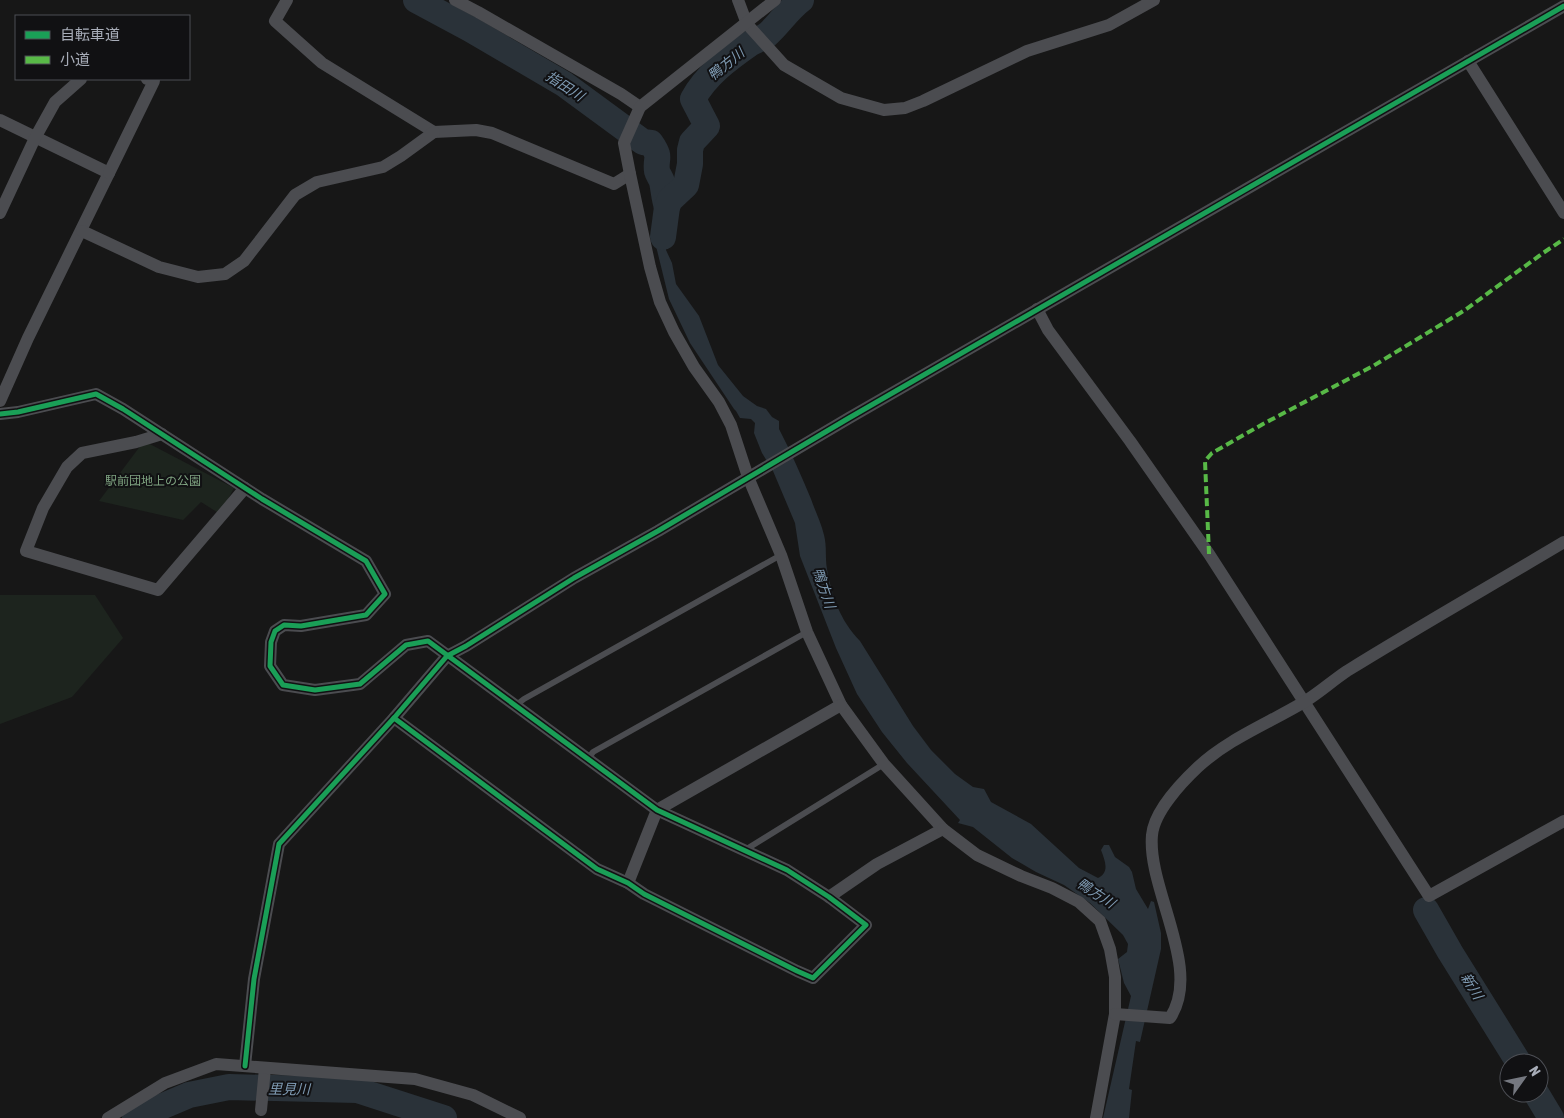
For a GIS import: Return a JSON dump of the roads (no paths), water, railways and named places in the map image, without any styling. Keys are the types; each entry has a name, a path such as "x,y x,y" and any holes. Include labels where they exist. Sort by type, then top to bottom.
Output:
{"street":[{"path":"287,0 275,21 322,63 434,132 476,130 492,133 614,184 630,174"},
{"path":"454,0 621,94 639,112"},
{"path":"738,0 751,28 784,65 841,98 884,110 905,108 1027,51 1110,25 1154,0"},
{"path":"775,0 751,28 639,112 624,143 650,267 660,302 689,358 719,402 731,425 748,477 781,554 807,632 840,705 884,764 943,829 977,855 1079,902 1100,921 1110,949 1115,977 1114,1014 1096,1118"},
{"path":"245,1066 254,979 279,844 394,718 447,656 574,578 762,468 1564,6"},
{"path":"1468,61 1564,212"},
{"path":"0,213 55,102 80,80"},
{"path":"0,401 28,338 154,81 150,80"},
{"path":"0,120 109,173"},
{"path":"82,231 159,267 198,277 225,274 244,262 295,195 317,182 383,167 434,132"},
{"path":"1037,309 1048,330 1130,441 1209,554 1429,896 1564,821"},
{"path":"0,414 18,412 96,394 123,409 310,529 366,561 385,594 366,615 302,626 284,625 275,630 271,642 270,666 283,685 315,690 360,684 406,645 428,640 447,656 657,810 787,870 829,897 866,925 813,978 797,971 644,894 628,883 597,869 394,718"},
{"path":"162,434 136,442 82,453 66,468 43,508 26,551 158,590 245,488"},
{"path":"1114,1014 1170,1018 1177,1008 1180,983 1177,949 1152,856 1152,834 1158,815 1198,766 1230,743 1305,702 1345,673 1564,542"},
{"path":"628,883 657,810 840,705"},
{"path":"829,897 878,864 943,829"},
{"path":"108,1118 165,1083 216,1064 414,1079 473,1094 520,1118"},
{"path":"261,1110 265,1068"}],"lane":[{"path":"515,706 524,698 781,554"},
{"path":"588,759 593,752 807,632"},
{"path":"744,850 884,764"}],"water":[{"path":"662,201 674,202 670,215 671,231 666,243 666,250 672,263 676,284 699,316 718,365 743,396 757,406 766,409 772,417 779,421 779,429 792,455 823,530 827,569 831,589 838,608 847,625 860,641 913,726 931,750 955,774 973,787 984,789 991,802 1031,824 1079,868 1098,878 1102,876 1106,866 1101,850 1104,845 1109,845 1115,857 1129,867 1136,889 1148,909 1151,901 1154,902 1161,933 1161,949 1140,1042 1136,1041 1129,1089 1132,1090 1129,1118 1103,1118 1131,996 1124,983 1118,959 1127,952 1128,944 1123,935 1090,903 1064,885 1012,858 973,827 958,823 960,820 907,763 882,732 857,694 836,648 800,556 795,523 773,471 762,453 754,433 755,423 751,419 740,418 690,343 669,299 656,246"}],"waterway":[{"name":"指田川","path":"416,0 564,84 643,142 651,143 657,155 657,171 662,182 667,207"},
{"name":"鴨方川","path":"663,237 667,207 670,200 686,185 692,142 707,126 693,99 698,90 718,68 734,55 768,34 801,0"},
{"name":"新川","path":"1426,910 1513,1053"},
{"name":"里見川","path":"135,1118 189,1095 229,1087 357,1090 444,1118"},
{"name":"新川","path":"1542,1103 1551,1118"}],"park label":[{"name":"駅前団地上の公園","path":"153,481"}]}
